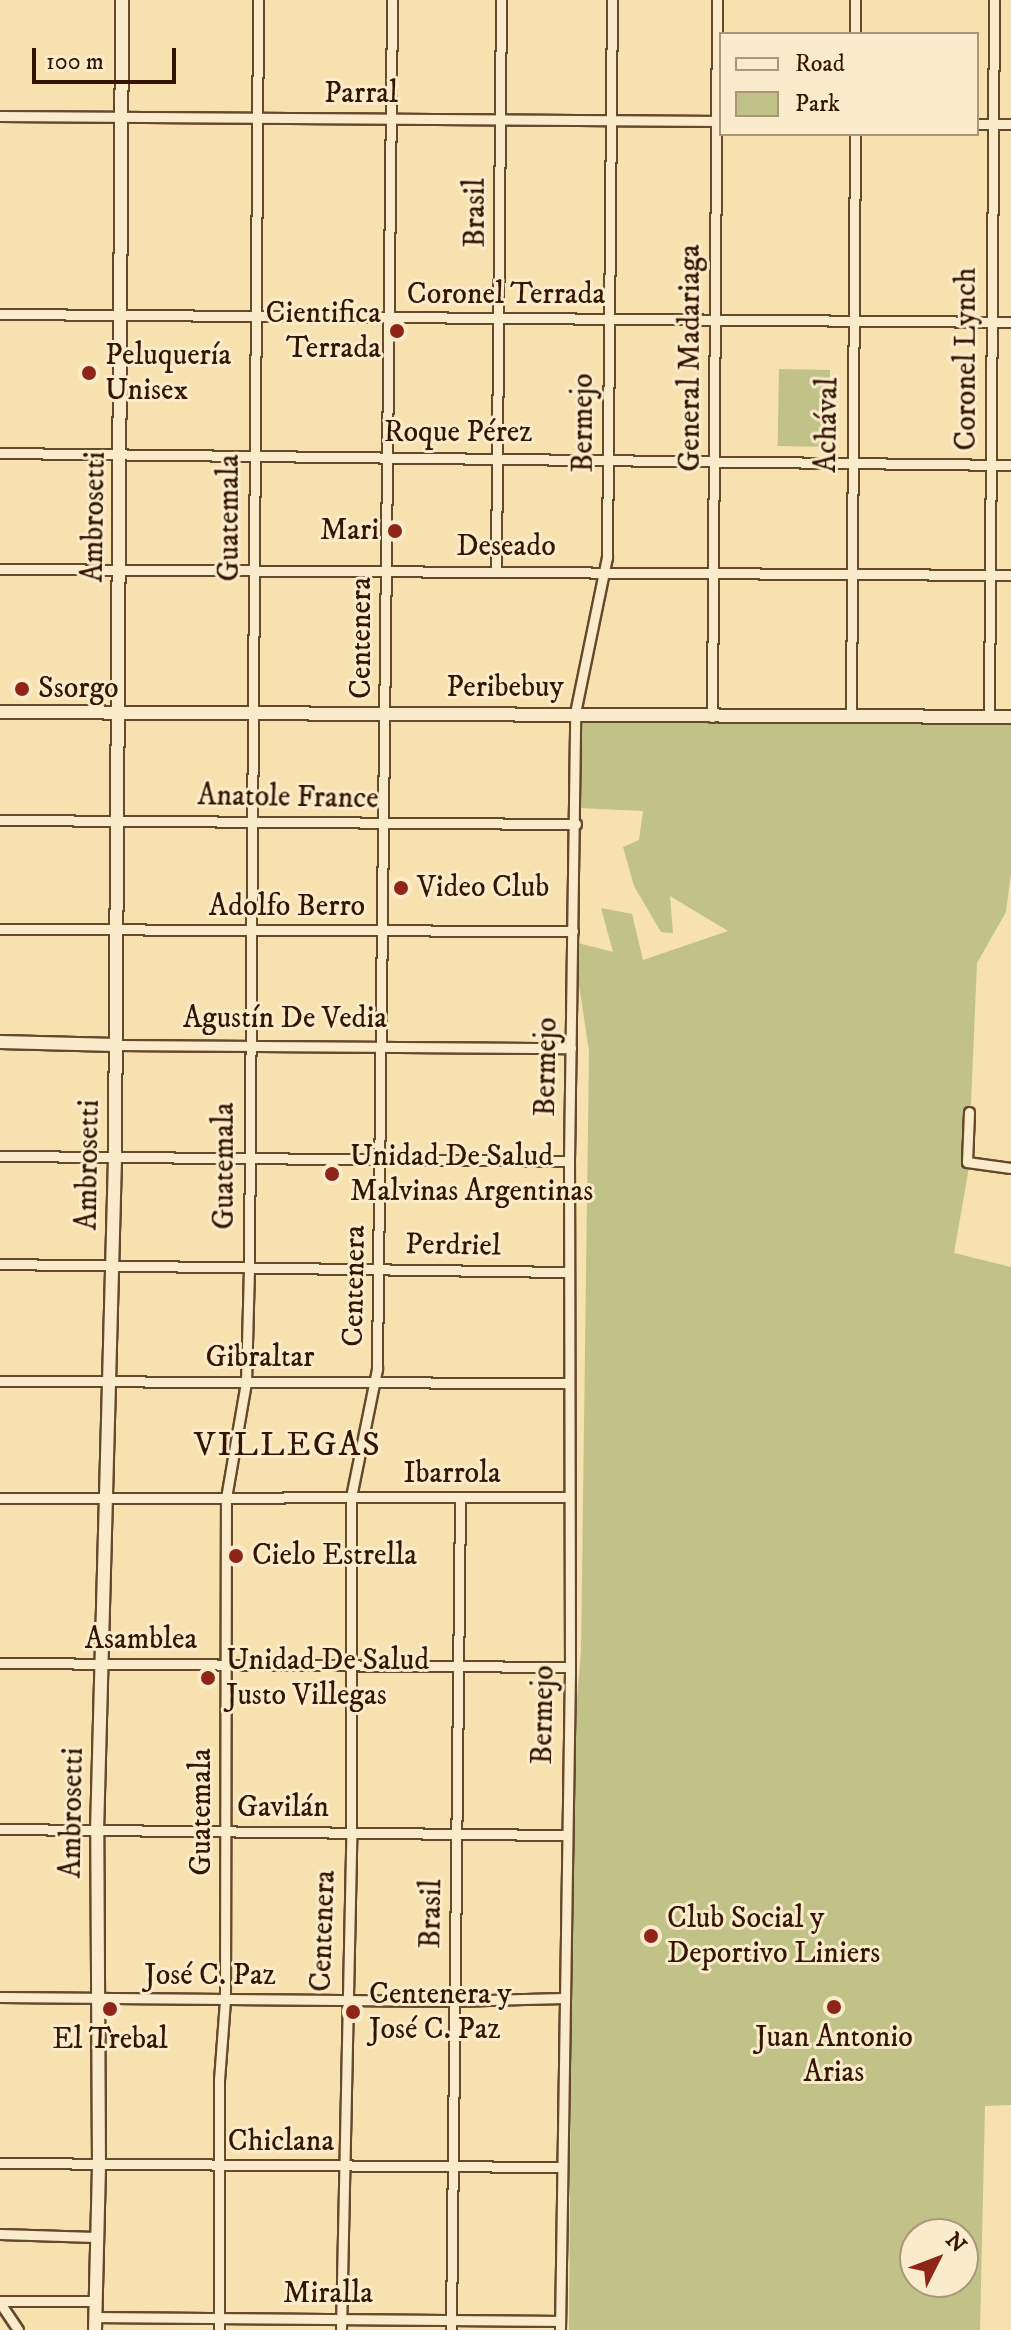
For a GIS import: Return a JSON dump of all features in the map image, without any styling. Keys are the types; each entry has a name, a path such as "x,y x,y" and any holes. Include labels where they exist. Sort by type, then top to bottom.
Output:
{"street":[{"name":"Ambrosetti","path":"95,2323 99,2166 97,1832 115,1158 117,712 121,571 122,0"},
{"name":"Guatemala","path":"219,2330 222,2166 219,2080 225,2000 226,1498 246,1382 249,1267 258,0"},
{"name":"Centenera","path":"341,2330 345,2000 351,1832 351,1497 377,1382 386,714 386,318 392,0"},
{"name":"Brasil","path":"496,570 501,0"},
{"name":"Bermejo","path":"560,2326 569,1667 569,1161 576,824 575,713 605,572 612,0"},
{"name":"General Madariaga","path":"712,717 719,121 717,0"},
{"path":"855,0 855,32"},
{"name":"Coronel Lynch","path":"989,717 994,0"},
{"name":"Parral","path":"0,116 719,121"},
{"path":"979,124 1011,124"},
{"name":"Achával","path":"851,716 855,136"},
{"name":"Coronel Terrada","path":"0,314 1011,322"},
{"name":"Roque Pérez","path":"0,453 715,459 1011,465"},
{"name":"Deseado","path":"0,569 1011,575"},
{"name":"Peribebuy","path":"0,712 1011,717"},
{"name":"Anatole France","path":"0,820 576,824"},
{"name":"Adolfo Berro","path":"0,929 573,931"},
{"name":"Agustín De Vedia","path":"0,1042 571,1048"},
{"path":"969,1112 967,1162 1011,1168"},
{"path":"0,1156 569,1161"},
{"name":"Perdriel","path":"0,1264 569,1272"},
{"name":"Gibraltar","path":"0,1381 569,1383"},
{"name":"Ibarrola","path":"0,1498 568,1497"},
{"name":"Brasil","path":"451,2324 460,1498"},
{"name":"Asamblea","path":"0,1663 569,1667"},
{"name":"Gavilán","path":"0,1829 565,1835"},
{"name":"José C. Paz","path":"0,1997 455,2001 564,1998"},
{"name":"Chiclana","path":"0,2163 561,2167"},
{"path":"0,2234 95,2237"},
{"path":"0,2302 94,2301"},
{"path":"0,2302 18,2330"},
{"name":"Miralla","path":"95,2323 219,2318 341,2318 560,2326"}],"green space":[{"path":"779,369 830,370 829,447 778,446"},
{"path":"582,719 723,723 1011,722 1011,873 1006,912 977,963 968,1173 954,1253 1011,1267 1011,2105 985,2106 980,2330 569,2330 573,1749 581,1651 589,1051 579,985 578,943 613,952 601,908 632,914 643,960 728,931 670,896 673,933 661,932 634,886 623,847 639,840 643,811 580,808"}],"place":[{"name":"Cientifica Terrada","path":"397,331"},
{"name":"Peluquería Unisex","path":"89,373"},
{"name":"Mari","path":"395,531"},
{"name":"Ssorgo","path":"22,689"},
{"name":"Video Club","path":"401,888"},
{"name":"Unidad De Salud Malvinas Argentinas","path":"332,1174"},
{"name":"Cielo Estrella","path":"236,1556"},
{"name":"Unidad De Salud Justo Villegas","path":"208,1678"},
{"name":"Club Social y Deportivo Liniers","path":"651,1936"},
{"name":"Juan Antonio Arias","path":"834,2007"},
{"name":"El Trebal","path":"110,2009"},
{"name":"Centenera y José C. Paz","path":"353,2012"}],"district":[{"name":"VILLEGAS","path":"288,1446"}]}
